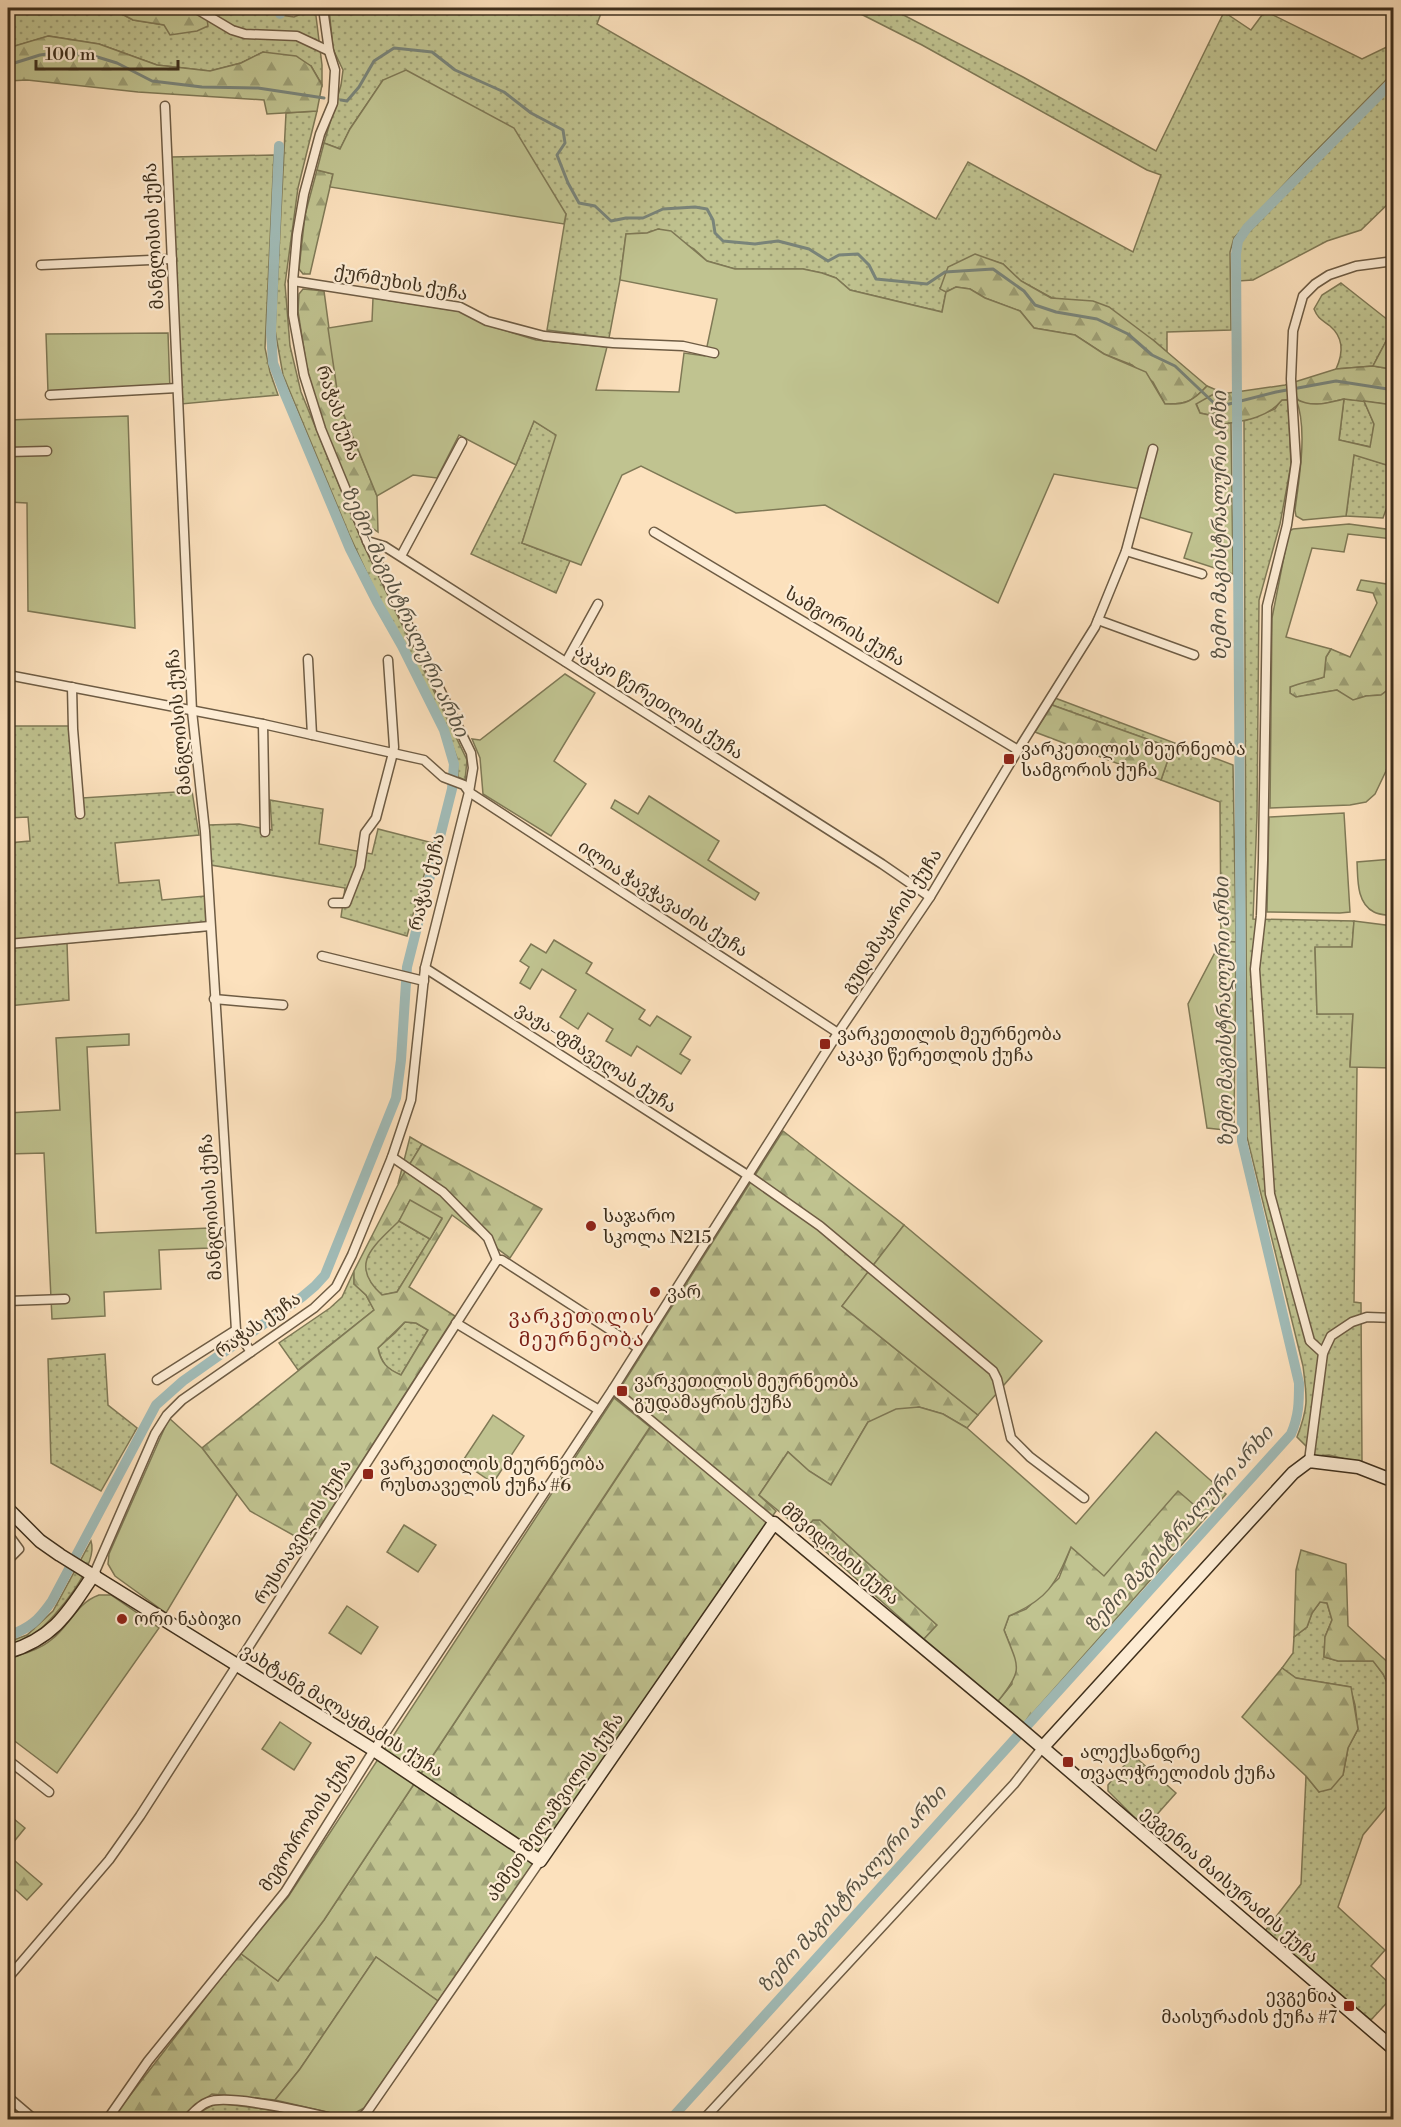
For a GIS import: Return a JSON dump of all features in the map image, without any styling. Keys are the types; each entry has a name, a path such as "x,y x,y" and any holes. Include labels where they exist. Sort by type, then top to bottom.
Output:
{"street":[{"path":"195,8 239,32 267,36 297,36 329,51"},
{"name":"რაჭას ქუჩა","path":"8,1652 26,1647 44,1637 60,1622 90,1572 166,1415 249,1349 314,1308 336,1287 352,1256 392,1157 411,1100 425,968 473,768 471,753 367,541 321,429 304,375 293,315 293,281 297,235 304,194 320,134 333,103 335,70 329,51 323,8"},
{"name":"მანგლისის ქუჩა","path":"165,106 192,711 205,831 237,1332"},
{"path":"41,265 172,259"},
{"path":"1323,1353 1310,1341 1270,1194 1255,969 1263,860 1267,606 1287,525 1293,490 1296,462 1292,397 1293,331 1303,296 1329,275 1356,266 1394,261"},
{"name":"ქურმუხის ქუჩა","path":"293,281 460,307 487,321 544,336 613,344 683,346 714,352"},
{"path":"50,394 177,388"},
{"path":"401,556 462,442"},
{"name":"გუდამაყარის ქუჩა","path":"613,1389 838,1033 930,897 1098,620 1126,551 1153,449"},
{"path":"8,452 46,452"},
{"name":"სამგორის ქუჩა","path":"654,532 1018,750"},
{"name":"აკაკი წერეთლის ქუჩა","path":"367,541 375,542 401,556 873,858 930,897"},
{"path":"1126,551 1202,574"},
{"path":"566,662 598,604"},
{"path":"1098,620 1194,656"},
{"path":"308,659 312,735"},
{"path":"333,903 346,903 360,867 365,833 376,818 393,753 388,660"},
{"name":"ილია ჭავჭავაძის ქუჩა","path":"8,675 263,723 424,760 443,777 467,788 838,1033"},
{"path":"72,687 80,814"},
{"path":"263,723 265,832"},
{"path":"8,944 210,926"},
{"path":"322,956 424,981"},
{"name":"ვაჟა-ფშაველას ქუჩა","path":"425,968 749,1176 820,1226 993,1371 1011,1438 1030,1457 1083,1498"},
{"path":"214,999 284,1005"},
{"path":"392,1157 443,1192 488,1238 497,1260 502,1260 638,1348"},
{"name":"რუსთაველის ქუჩა","path":"8,1978 109,1860 140,1816 497,1260"},
{"path":"8,1300 65,1299"},
{"path":"1309,1461 1323,1353 1331,1336 1352,1322 1367,1317 1394,1318"},
{"path":"456,1323 598,1410"},
{"path":"157,1380 237,1332 249,1349"},
{"name":"მეგობრობის ქუჩა","path":"107,2120 148,2061 285,1892 374,1750 613,1389"},
{"name":"მშვიდობის ქუჩა","path":"613,1389 1038,1744"},
{"path":"704,2120 1014,1785 1038,1744 1293,1473 1309,1461 1358,1467 1394,1481"},
{"name":"ვახტანგ მალაყმაძის ქუჩა","path":"8,1509 40,1541 60,1555 374,1750 540,1861"},
{"name":"ახმეთ მელაშვილის ქუჩა","path":"359,2120 367,2112 774,1523"},
{"path":"8,1534 19,1549 8,1560"},
{"name":"ევგენია მაისურაძის ქუჩა","path":"1038,1744 1394,2049"},
{"path":"8,1760 49,1792"},
{"path":"8,2097 35,2120"},
{"path":"186,2120 202,2105 216,2100 264,2104 341,2120"}],"green space":[{"path":"8,8 111,8 133,20 165,25 206,13 207,8 274,8 274,14 294,17 315,8 322,65 322,85 311,66 263,52 241,63 210,71 157,65 99,44 49,36 8,48"},
{"path":"111,8 195,8 206,13 208,26 197,31 170,35 164,25 133,20"},
{"path":"329,8 603,8 597,24 936,219 968,162 1133,252 1161,175 1147,170 922,45 849,8 890,8 1023,77 1156,151 1224,12 1251,30 1265,11 1362,59 1393,44 1393,73 1234,238 1230,252 1231,330 1167,332 1167,352 1153,340 1070,301 1052,298 1021,281 1003,264 975,255 940,288 946,292 942,312 850,290 836,278 822,273 803,269 735,269 707,261 694,249 659,229 647,233 626,234 609,338 547,330 566,214 383,80 350,129 340,149 324,143 341,85 343,70 333,49"},
{"path":"48,36 99,44 157,65 210,71 241,63 263,52 296,56 311,66 322,85 317,111 267,114 264,100 138,92 27,80 8,81 8,48"},
{"path":"406,70 514,128 566,214 564,224 330,187 333,174 317,170 324,143 340,149 350,129 383,80"},
{"path":"1393,85 1392,200 1361,230 1327,241 1253,280 1238,281 1238,250 1242,239"},
{"path":"317,111 298,188 285,284 290,346 301,392 364,546 467,760 465,780 458,777 457,758 444,722 378,597 349,534 283,375 275,330 286,113"},
{"path":"274,155 265,348 278,395 181,404 171,157"},
{"path":"317,170 333,174 310,274 303,274 299,269 305,215"},
{"path":"658,229 671,231 707,261 735,269 803,269 822,273 836,278 850,290 942,312 946,292 956,287 970,289 985,298 1020,311 1034,328 1075,335 1104,354 1146,372 1165,404 1189,401 1207,386 1219,391 1196,404 1200,413 1209,415 1224,424 1231,423 1233,574 1184,558 1192,533 1139,517 1147,490 1054,474 998,603 825,505 736,513 641,466 622,475 581,565 522,543 556,435 534,421 516,465 459,435 437,478 413,475 377,496 339,403 328,328 372,321 373,298 464,312 487,325 536,340 607,347 596,390 679,392 684,353 705,356 717,299 620,280 626,234 647,233"},
{"path":"975,254 1003,264 1021,281 1051,298 1093,301 1109,307 1153,340 1207,386 1189,401 1165,404 1153,382 1132,365 1104,354 1075,335 1034,328 1020,311 985,298 970,289 956,287 946,292 940,289 948,267"},
{"path":"1341,283 1393,324 1373,366 1336,369 1341,352 1340,341 1335,331 1319,317 1314,309 1322,295"},
{"path":"303,289 324,291 339,403 377,496 378,532 365,523 325,432 307,369 298,311 299,294"},
{"path":"1393,328 1394,372 1391,369 1373,366"},
{"path":"168,333 170,390 48,392 46,334"},
{"path":"1373,366 1391,369 1393,372 1393,405 1344,399 1323,404 1305,404 1296,399 1282,400 1263,415 1224,424 1209,415 1200,413 1196,403 1219,391 1228,393 1285,385 1336,369"},
{"path":"1296,399 1314,404 1344,399 1339,440 1370,447 1374,424 1364,401 1393,405 1393,467 1354,455 1346,516 1303,520 1296,516 1302,439 1300,411"},
{"path":"1344,399 1364,401 1374,424 1371,447 1339,440"},
{"path":"1281,400 1288,400 1291,465 1280,524 1259,600 1257,815 1253,919 1354,921 1352,947 1315,948 1317,1014 1353,1013 1350,1066 1357,1067 1354,1302 1361,1303 1362,1463 1329,1455 1316,1456 1297,1437 1306,1402 1303,1366 1247,1137 1244,421 1275,409"},
{"path":"128,416 135,628 28,611 27,503 8,502 8,420"},
{"path":"534,421 557,435 522,543 570,561 556,593 471,554 516,465"},
{"path":"1354,454 1393,467 1393,490 1383,518 1346,516"},
{"path":"1349,524 1393,530 1393,539 1348,534 1344,552 1312,548 1286,637 1331,649 1326,657 1324,677 1290,687 1290,693 1296,697 1337,690 1353,700 1381,695 1393,686 1392,751 1375,794 1366,802 1350,805 1270,808 1272,618 1289,531"},
{"path":"1361,580 1393,585 1393,686 1381,695 1366,696 1352,701 1337,690 1296,697 1290,693 1290,687 1324,677 1326,657 1331,649 1350,657 1377,603 1373,593 1357,590"},
{"path":"565,674 595,693 554,761 586,784 551,836 483,794 480,758 472,739 480,740"},
{"path":"1055,698 1233,765 1236,942 1221,941 1220,802 1161,780 1172,748 1052,705"},
{"path":"1052,705 1172,748 1161,780 1035,732"},
{"path":"8,726 75,726 82,798 192,791 199,835 115,843 119,883 159,880 162,900 205,896 206,931 67,943 69,1000 8,1006 8,843 30,841 28,817 8,818"},
{"path":"649,796 719,841 708,860 759,893 755,900 611,808 615,800 638,814"},
{"path":"270,800 323,809 319,844 372,854 378,829 433,843 407,936 341,917 345,888 211,865 209,825 239,824 272,830"},
{"path":"1344,813 1350,912 1267,912 1269,817"},
{"path":"1394,859 1393,916 1376,913 1364,903 1359,890 1357,862"},
{"path":"1354,921 1393,926 1393,1068 1350,1067 1353,1014 1317,1014 1315,947 1352,947"},
{"path":"554,940 592,963 586,973 645,1010 639,1019 650,1026 657,1016 691,1037 680,1054 690,1060 681,1074 637,1046 631,1056 606,1041 613,1029 588,1013 578,1029 560,1017 576,990 542,969 530,989 520,983 529,967 520,961 531,944 546,953"},
{"path":"1221,941 1236,942 1234,1131 1207,1128 1188,1004"},
{"path":"129,1034 129,1045 87,1047 96,1233 209,1228 210,1248 159,1250 161,1289 104,1292 105,1316 52,1319 44,1153 8,1154 8,1113 60,1110 56,1038"},
{"path":"783,1131 904,1225 842,1306 978,1415 967,1428 943,1414 919,1407 868,1422 831,1485 809,1471 788,1452 759,1495 776,1511 438,2001 376,1957 300,2069 275,2100 212,2094 180,2119 111,2120 240,1953 278,1981 324,1920 650,1428 614,1398"},
{"path":"410,1137 422,1144 398,1184"},
{"path":"422,1144 542,1209 510,1258 452,1215 409,1287 455,1316 309,1544 250,1511 202,1448 374,1310 366,1295 354,1284 354,1271 403,1175","holes":["410,1201 442,1219 397,1292 382,1295 367,1274 368,1256 373,1247 398,1222","405,1322 416,1323 428,1330 401,1375 385,1365 378,1348"]},
{"path":"410,1200 442,1218 430,1239 399,1221"},
{"path":"399,1221 430,1239 397,1292 382,1295 367,1279 365,1265 376,1244"},
{"path":"904,1225 1042,1341 978,1415 842,1306"},
{"path":"354,1271 354,1284 366,1295 374,1310 298,1370 279,1343 330,1308 342,1297"},
{"path":"405,1322 416,1323 428,1330 401,1375 385,1365 378,1348"},
{"path":"105,1354 108,1405 137,1428 101,1491 51,1463 48,1359"},
{"path":"614,1398 650,1427 324,1920 278,1981 240,1953 288,1897"},
{"path":"919,1407 943,1414 967,1428 1076,1524 1156,1432 1226,1494 1207,1516 1178,1491 1104,1576 1071,1547 1055,1581 1042,1597 1009,1616 1004,1630 1016,1667 1012,1681 998,1701 924,1639 937,1625 820,1520 813,1520 808,1526 808,1535 759,1495 788,1452 809,1471 831,1485 868,1422 896,1409"},
{"path":"493,1415 524,1436 493,1483 462,1462"},
{"path":"169,1418 202,1448 237,1494 166,1613 115,1576 108,1564 109,1554"},
{"path":"1178,1490 1207,1516 1024,1723 998,1701 1012,1684 1010,1645 1004,1630 1009,1616 1026,1609 1059,1578 1071,1547 1104,1575"},
{"path":"813,1520 820,1520 937,1625 924,1639 808,1536 808,1526"},
{"path":"404,1525 436,1545 418,1572 387,1552"},
{"path":"91,1541 92,1551 89,1563 65,1603 37,1632 8,1645 8,1642 27,1635 53,1611"},
{"path":"1301,1550 1346,1564 1348,1626 1393,1667 1393,1691 1373,1661 1338,1661 1324,1657 1325,1637 1332,1620 1327,1603 1320,1602 1312,1613 1307,1627 1294,1637 1296,1570"},
{"path":"99,1595 111,1595 159,1628 57,1773 8,1736 8,1659 46,1643 57,1635 78,1609"},
{"path":"1320,1602 1327,1603 1332,1620 1325,1637 1324,1657 1338,1661 1374,1661 1393,1691 1393,1799 1363,1835 1338,1907 1385,1950 1371,1966 1393,1987 1393,1996 1371,2020 1265,1931 1301,1884 1306,1776 1319,1792 1343,1775 1348,1748 1358,1729 1350,1687 1296,1678 1282,1668 1293,1653 1294,1637 1307,1627 1312,1613"},
{"path":"347,1606 378,1627 361,1654 329,1633"},
{"path":"1282,1668 1296,1678 1351,1687 1358,1729 1348,1748 1343,1775 1331,1789 1319,1792 1306,1776 1242,1717"},
{"path":"280,1722 311,1743 294,1770 262,1749"},
{"path":"1133,1755 1176,1793 1145,1828 1108,1791 1108,1785"},
{"path":"8,1814 25,1828 8,1849"},
{"path":"8,1855 42,1884 27,1900 8,1883"},
{"path":"376,1957 438,2001 364,2108 348,2117 275,2100 300,2069"},
{"path":"217,2103 265,2109 308,2119 192,2120 198,2113"}],"waterway":[{"name":"ზემო-მაგისტრალური არხი","path":"280,8 280,14"},
{"path":"341,100 347,101 359,87 374,61 394,48 432,52 455,70 504,92 531,113 563,130 565,143 557,155 568,183 579,203 595,206 611,221 643,218 663,209 695,207 707,209 713,220 715,233 723,241 755,244 778,241 809,249 828,261 839,255 858,254 869,265 876,279 927,284 945,272 993,269 1024,291 1035,305 1056,312 1097,319 1128,334 1152,355 1175,366 1215,404 1225,405 1276,392 1336,381 1394,390"},
{"path":"8,65 40,55 63,52 94,56 117,63 152,81 202,87 258,88 324,98"},
{"name":"ზემო მაგისტრალური არხი","path":"670,2120 1291,1434 1294,1427 1298,1409 1299,1383 1242,1141 1236,254 1238,241 1247,228 1394,80"},
{"name":"ზემო-მაგისტრალური არხი","path":"8,1636 33,1623 52,1601 156,1405 183,1381 302,1297 325,1275 396,1098 401,1060 407,967 452,789 454,764 444,730 350,549 273,363 271,332 279,146"}],"place":[{"name":"ვარკეთილის მეურნეობა სამგორის ქუჩა","path":"1009,759"},
{"name":"ვარკეთილის მეურნეობა აკაკი წერეთლის ქუჩა","path":"825,1044"},
{"name":"საჯარო სკოლა N215","path":"591,1226"},
{"name":"ვარ","path":"655,1292"},
{"name":"ვარკეთილის მეურნეობა გუდამაყრის ქუჩა","path":"622,1391"},
{"name":"ვარკეთილის მეურნეობა რუსთაველის ქუჩა #6","path":"368,1474"},
{"name":"ორი ნაბიჯი","path":"122,1619"},
{"name":"ალექსანდრე თვალჭრელიძის ქუჩა","path":"1068,1762"},
{"name":"ევგენია მაისურაძის ქუჩა #7","path":"1349,2006"}],"district":[{"name":"ვარკეთილის მეურნეობა","path":"582,1328"}]}
